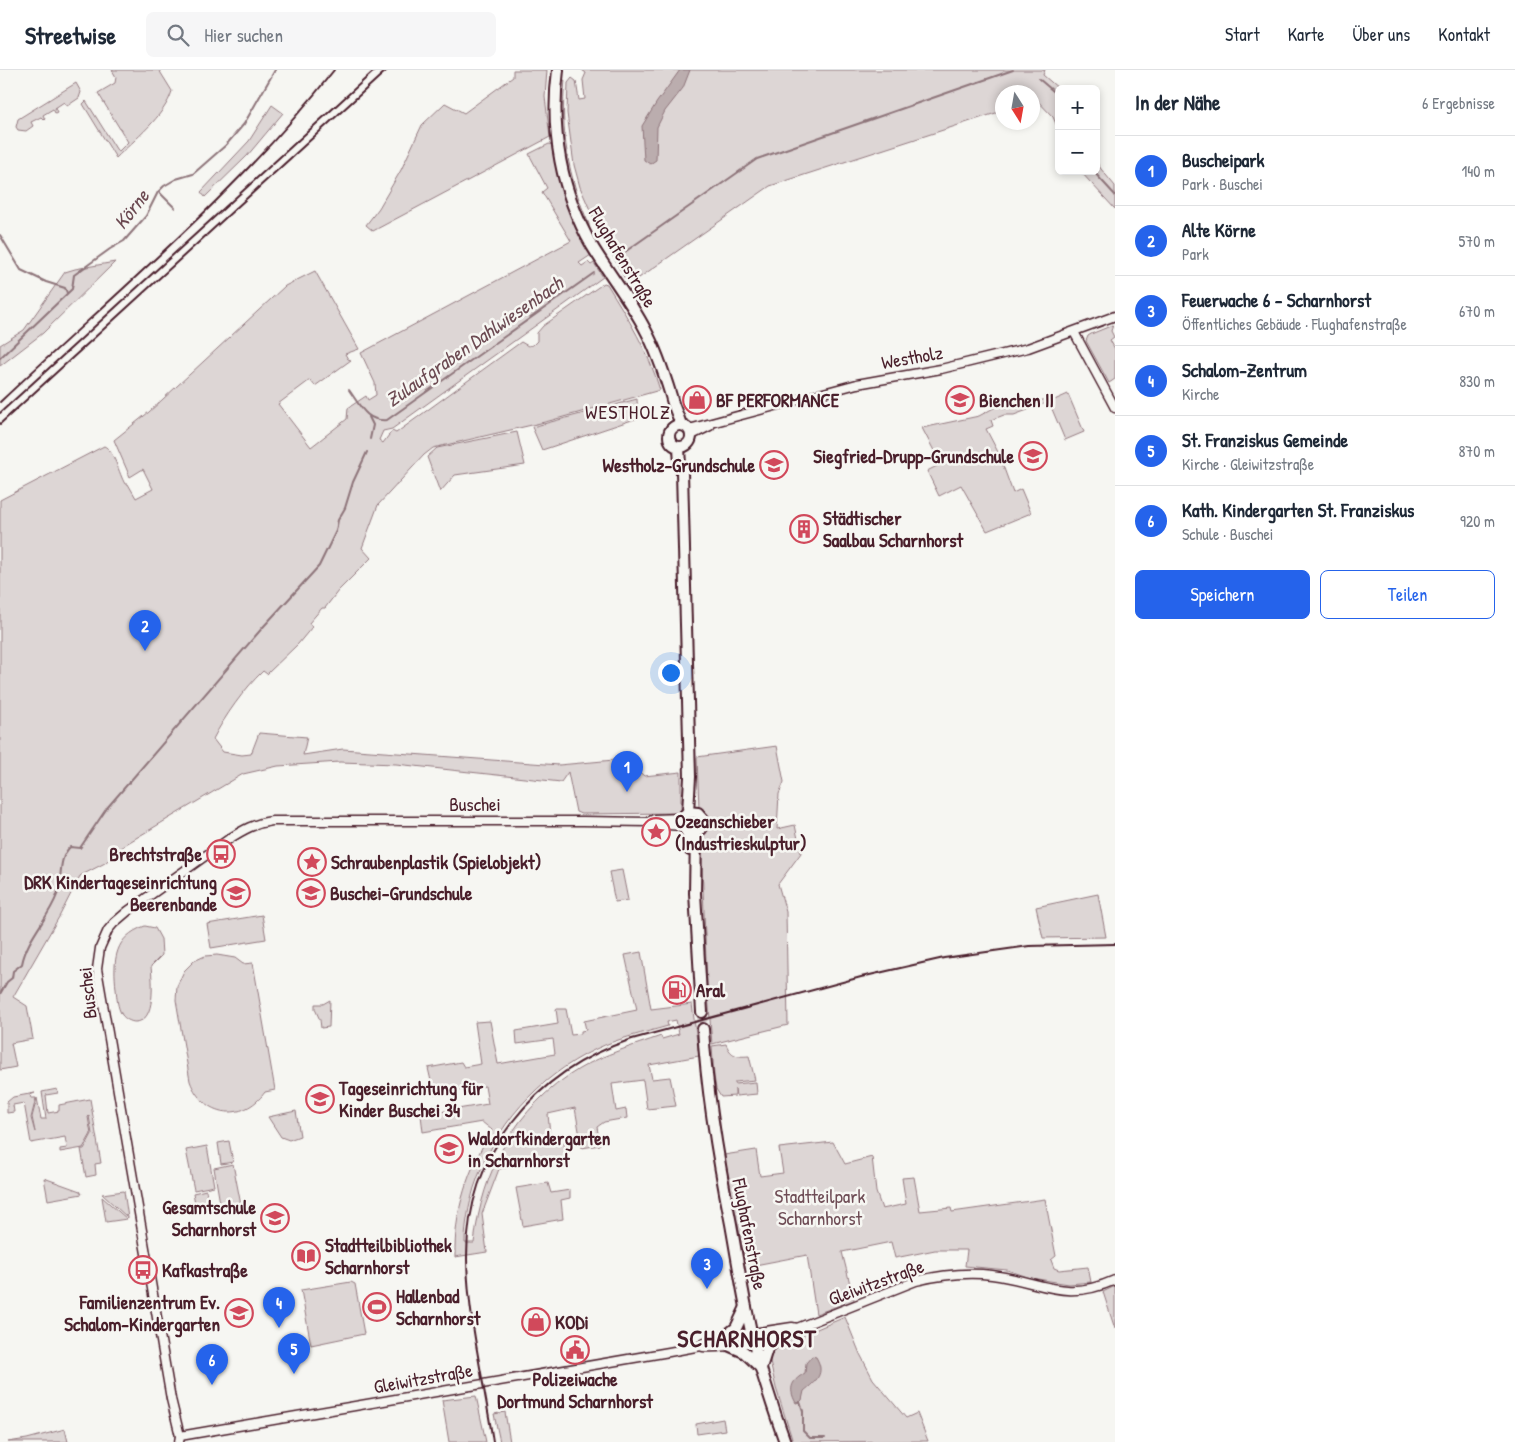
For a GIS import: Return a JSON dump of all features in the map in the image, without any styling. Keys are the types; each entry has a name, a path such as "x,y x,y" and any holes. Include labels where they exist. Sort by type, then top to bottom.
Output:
{"main road":[{"name":"Flughafenstraße","path":"558,70 557,139 562,173 568,194 591,244 646,331 655,349 671,399 684,429 670,431 669,440 674,446 682,447 680,465 682,472 690,777 688,822 695,893 702,1012"},
{"path":"682,447 691,441 684,429"},
{"name":"Flughafenstraße","path":"703,1029 714,1136 746,1307 761,1368 785,1442"},
{"path":"746,1307 736,1328 725,1342 744,1352 761,1368 767,1350 779,1336"}],"street":[{"name":"Westholz","path":"684,429 710,426 713,423 865,382 928,372 1028,348 1115,316"},
{"path":"1074,332 1115,408"},
{"name":"Buschei","path":"179,1439 97,968 100,948 110,928 128,911 242,830 260,823 272,821 486,820 648,822 654,819 688,822"},
{"name":"Gleiwitzstraße","path":"753,1338 796,1328 916,1281 934,1277 970,1273 992,1275 1068,1291 1096,1287 1115,1280"},
{"name":"Gleiwitzstraße","path":"179,1439 701,1346 705,1348 725,1342 779,1336 792,1332 796,1328"}],"green space":[{"path":"112,70 159,70 172,91 156,118 116,158 83,104 86,101 118,152 128,142 98,93 115,83 116,77"},
{"path":"513,70 547,70 545,97 550,137 373,231 366,225 379,208 401,170 422,125 445,103 464,113 513,77"},
{"path":"582,70 1045,70 1043,75 1055,86 1055,122 1040,103 1040,85 995,85 995,113 770,186 639,278 625,279 594,219 580,187 574,165 567,113 568,83 572,78 576,81 579,100 585,99 583,80 586,73"},
{"path":"565,80 564,117 567,154 589,227 580,211 568,176 561,118 562,82"},
{"path":"76,83 81,92 79,98 67,106 64,102 55,108 57,112 55,113 53,109 43,115 44,120 41,117 31,122 33,126 26,131 18,130 16,127 18,119"},
{"path":"272,105 283,113 247,156 205,197 201,192 249,141"},
{"path":"549,144 553,145 558,174 566,202 577,229 591,255 579,263 582,266 588,262 591,265 594,263 603,277 392,429 383,431 379,440 383,443 392,431 396,433 521,342 528,346 533,345 537,341 537,333 543,326 604,283 607,284 637,336 650,362 660,390 549,421 433,448 424,455 378,505 362,548 371,558 309,623 312,627 298,644 267,674 263,671 242,694 213,739 223,752 242,755 251,754 259,733 307,737 303,755 343,749 559,765 625,759 644,776 681,772 681,812 581,814 576,812 568,772 561,782 396,764 340,762 278,766 243,774 126,844 105,863 80,876 13,997 27,1006 33,1039 11,1043 16,1067 0,1070 0,500 104,446 111,452 125,484 128,484 136,498 153,489 143,469 130,477 114,440 149,412 285,286 315,271 359,349 345,354 351,360 315,386 310,380 278,404 311,447 347,419 348,408 366,396 368,400 376,395 375,383 361,353 571,241 542,192 547,188 529,154"},
{"path":"1100,167 1115,186 1115,209 1084,175 1100,175"},
{"path":"115,262 43,333 0,366 0,345 24,330 65,272"},
{"path":"1113,325 1111,331 1114,337 1110,340 1115,349 1115,379 1109,383 1086,341 1091,334"},
{"path":"1068,394 1084,432 1065,440 1049,402 1014,415 1004,415 991,420 993,426 986,429 998,452 1013,493 1021,489 1031,513 987,531 961,485 939,496 927,471 941,464 922,428 979,416 1001,404 1003,408 1048,399 1050,402"},
{"path":"637,399 638,418 542,450 532,427"},
{"path":"517,432 525,465 455,475 440,492 427,457 437,448"},
{"path":"777,746 784,782 779,794 777,829 795,825 801,853 778,884 786,912 788,1025 712,1044 707,983 701,840 706,833 708,814 699,808 697,757"},
{"path":"622,870 628,900 615,902 609,872"},
{"path":"1098,894 1106,937 1043,938 1036,907"},
{"path":"262,915 266,939 211,948 207,924"},
{"path":"145,926 155,928 161,939 162,955 151,966 152,999 147,1015 142,1020 133,1022 123,1016 118,1005 115,978 116,959 121,943 127,936"},
{"path":"641,952 651,1009 692,1004 699,1056 649,1065 652,1079 670,1077 676,1106 647,1109 643,1080 612,1084 616,1111 626,1109 627,1118 604,1122 597,1127 600,1145 582,1148 575,1108 548,1114 550,1135 556,1135 557,1142 564,1141 566,1159 499,1169 482,1214 487,1252 455,1257 457,1223 464,1191 469,1175 492,1130 482,1122 423,1132 421,1115 488,1104 485,1086 434,1094 428,1068 461,1062 464,1067 481,1064 475,1022 490,1021 498,1064 555,1054 553,1039 517,1044 516,1031 558,1024 556,1009 566,1009 571,1035 581,1034 581,1031 586,1030 584,1021 637,1010 625,955","holes":["676,1020 679,1034 662,1039 661,1036 598,1059 556,1084 537,1102 520,1122 494,1166 478,1216 474,1243 465,1243 470,1202 483,1165 493,1144 506,1124 537,1089 575,1060 613,1042 668,1026 667,1022"]},
{"path":"217,955 235,958 243,964 253,963 275,1090 265,1092 256,1102 235,1112 224,1112 214,1108 204,1102 196,1093 190,1081 176,1000 177,986 184,971 194,961 205,956"},
{"path":"330,1000 329,1027 321,1028 315,1004 323,1004"},
{"path":"726,1044 735,1055 749,1056 755,1080 735,1082 735,1084 756,1082 757,1094 736,1096 735,1089 735,1096 721,1097 716,1089 712,1046"},
{"path":"57,1089 58,1093 46,1095 48,1113 59,1111 59,1105 90,1099 101,1163 95,1164 96,1175 86,1177 81,1149 84,1149 92,1134 89,1116 91,1134 83,1148 60,1152 60,1149 67,1148 65,1137 31,1143 24,1103 13,1105 14,1112 7,1113 7,1102 13,1097 35,1093 30,1095 31,1098 36,1098 31,1118 35,1132 32,1117 37,1098 41,1119 46,1119 42,1092"},
{"path":"296,1111 300,1136 289,1140 281,1137 268,1117"},
{"path":"229,1141 233,1162 221,1164 218,1143"},
{"name":"Stadtteilpark Scharnhorst","path":"833,1142 845,1164 872,1157 876,1192 882,1209 906,1204 902,1178 914,1177 920,1211 951,1208 952,1212 1045,1199 1056,1256 1051,1260 1054,1268 1059,1270 1088,1267 1091,1282 1069,1284 1031,1278 1007,1270 965,1266 967,1250 935,1250 895,1258 891,1242 842,1252 854,1300 816,1314 807,1255 750,1266 744,1257 724,1155 756,1150 760,1176 783,1173 779,1148"},
{"path":"207,1146 214,1186 194,1190 186,1150"},
{"path":"233,1164 241,1205 221,1209 214,1168"},
{"path":"44,1178 80,1191 82,1194 48,1200"},
{"path":"548,1183 551,1193 570,1190 570,1198 561,1200 563,1219 523,1226 516,1188"},
{"path":"206,1190 209,1210 197,1213 193,1193"},
{"path":"124,1191 128,1218 102,1194"},
{"path":"102,1197 127,1219 106,1222"},
{"path":"351,1282 355,1284 364,1334 311,1345 301,1290"},
{"path":"1115,1286 1115,1329 1103,1292"},
{"path":"845,1317 860,1354 873,1379 906,1418 917,1413 928,1441 793,1442 776,1388 770,1362 771,1351 777,1344 785,1340 803,1335"},
{"path":"476,1396 486,1442 449,1442 442,1400"},
{"path":"505,1412 510,1442 500,1442 494,1414"},
{"path":"723,1419 725,1430 697,1434 696,1424"},
{"path":"65,1429 68,1442 8,1442 27,1439"}],"shaded area":[{"path":"680,70 690,70 683,88 665,111 657,127 656,160 650,164 644,160 642,126"},
{"path":"812,1356 816,1357 819,1363 820,1373 816,1380 804,1391 802,1400 796,1403 792,1393 793,1385 797,1378 805,1373 806,1363"}],"waterway":[{"name":"Körne","path":"0,358 72,289 74,275 124,241 146,216 158,192 164,186 176,179 193,174 226,145 244,124 275,70"},
{"name":"Zulaufgraben Dahlwiesenbach","path":"619,256 757,159 1013,70"},
{"path":"1039,79 1055,93"},
{"path":"1097,175 1115,195"},
{"path":"159,192 175,208"},
{"path":"0,235 21,270 46,282 65,288 67,293"},
{"name":"Zulaufgraben Dahlwiesenbach","path":"349,390 360,407 369,415 380,420 387,420 594,273"},
{"path":"369,417 373,425 370,439"},
{"path":"0,994 7,982 12,978 13,971 22,964 28,946 53,904 59,889 63,858 66,852 70,847 80,848 107,808 264,626 319,566 336,531 338,520 345,508 353,482 367,452"},
{"path":"800,1402 803,1411 803,1431 810,1438 825,1438"}],"tunnel":[{"path":"702,1012 703,1029"}],"railway":[{"path":"0,402 216,201 257,159 334,70"},
{"path":"0,413 375,70"},
{"path":"0,424 387,70"},
{"path":"493,1442 470,1305 467,1259 470,1220 479,1184 493,1151 513,1121 537,1095 565,1072 597,1053 632,1039 861,977 944,958 1029,946 1115,944"}],"place":[{"name":"BF PERFORMANCE","path":"697,400"},
{"name":"Bienchen II","path":"960,400"},
{"name":"Siegfried-Drupp-Grundschule","path":"1033,456"},
{"name":"Westholz-Grundschule","path":"774,465"},
{"name":"Städtischer Saalbau Scharnhorst","path":"804,529"},
{"name":"Alte Körne","path":"145,651"},
{"name":"Buscheipark","path":"627,792"},
{"name":"Ozeanschieber (Industrieskulptur)","path":"656,832"},
{"name":"Brechtstraße","path":"221,854"},
{"name":"Schraubenplastik (Spielobjekt)","path":"312,862"},
{"name":"DRK Kindertageseinrichtung Beerenbande","path":"236,893"},
{"name":"Buschei-Grundschule","path":"311,893"},
{"name":"Aral","path":"677,990"},
{"name":"Tageseinrichtung für Kinder Buschei 34","path":"320,1099"},
{"name":"Waldorfkindergarten in Scharnhorst","path":"449,1149"},
{"name":"Gesamtschule Scharnhorst","path":"275,1218"},
{"name":"Stadtteilbibliothek Scharnhorst","path":"306,1256"},
{"name":"Kafkastraße","path":"143,1270"},
{"name":"Feuerwache 6 - Scharnhorst","path":"707,1289"},
{"name":"Hallenbad Scharnhorst","path":"377,1307"},
{"name":"Familienzentrum Ev. Schalom-Kindergarten","path":"239,1313"},
{"name":"KODi","path":"536,1322"},
{"name":"Schalom-Zentrum","path":"279,1328"},
{"name":"Polizeiwache Dortmund Scharnhorst","path":"575,1350"},
{"name":"St. Franziskus Gemeinde","path":"294,1374"},
{"name":"Kath. Kindergarten St. Franziskus","path":"212,1385"}],"district":[{"name":"WESTHOLZ","path":"628,411"},
{"name":"SCHARNHORST","path":"747,1338"}]}
